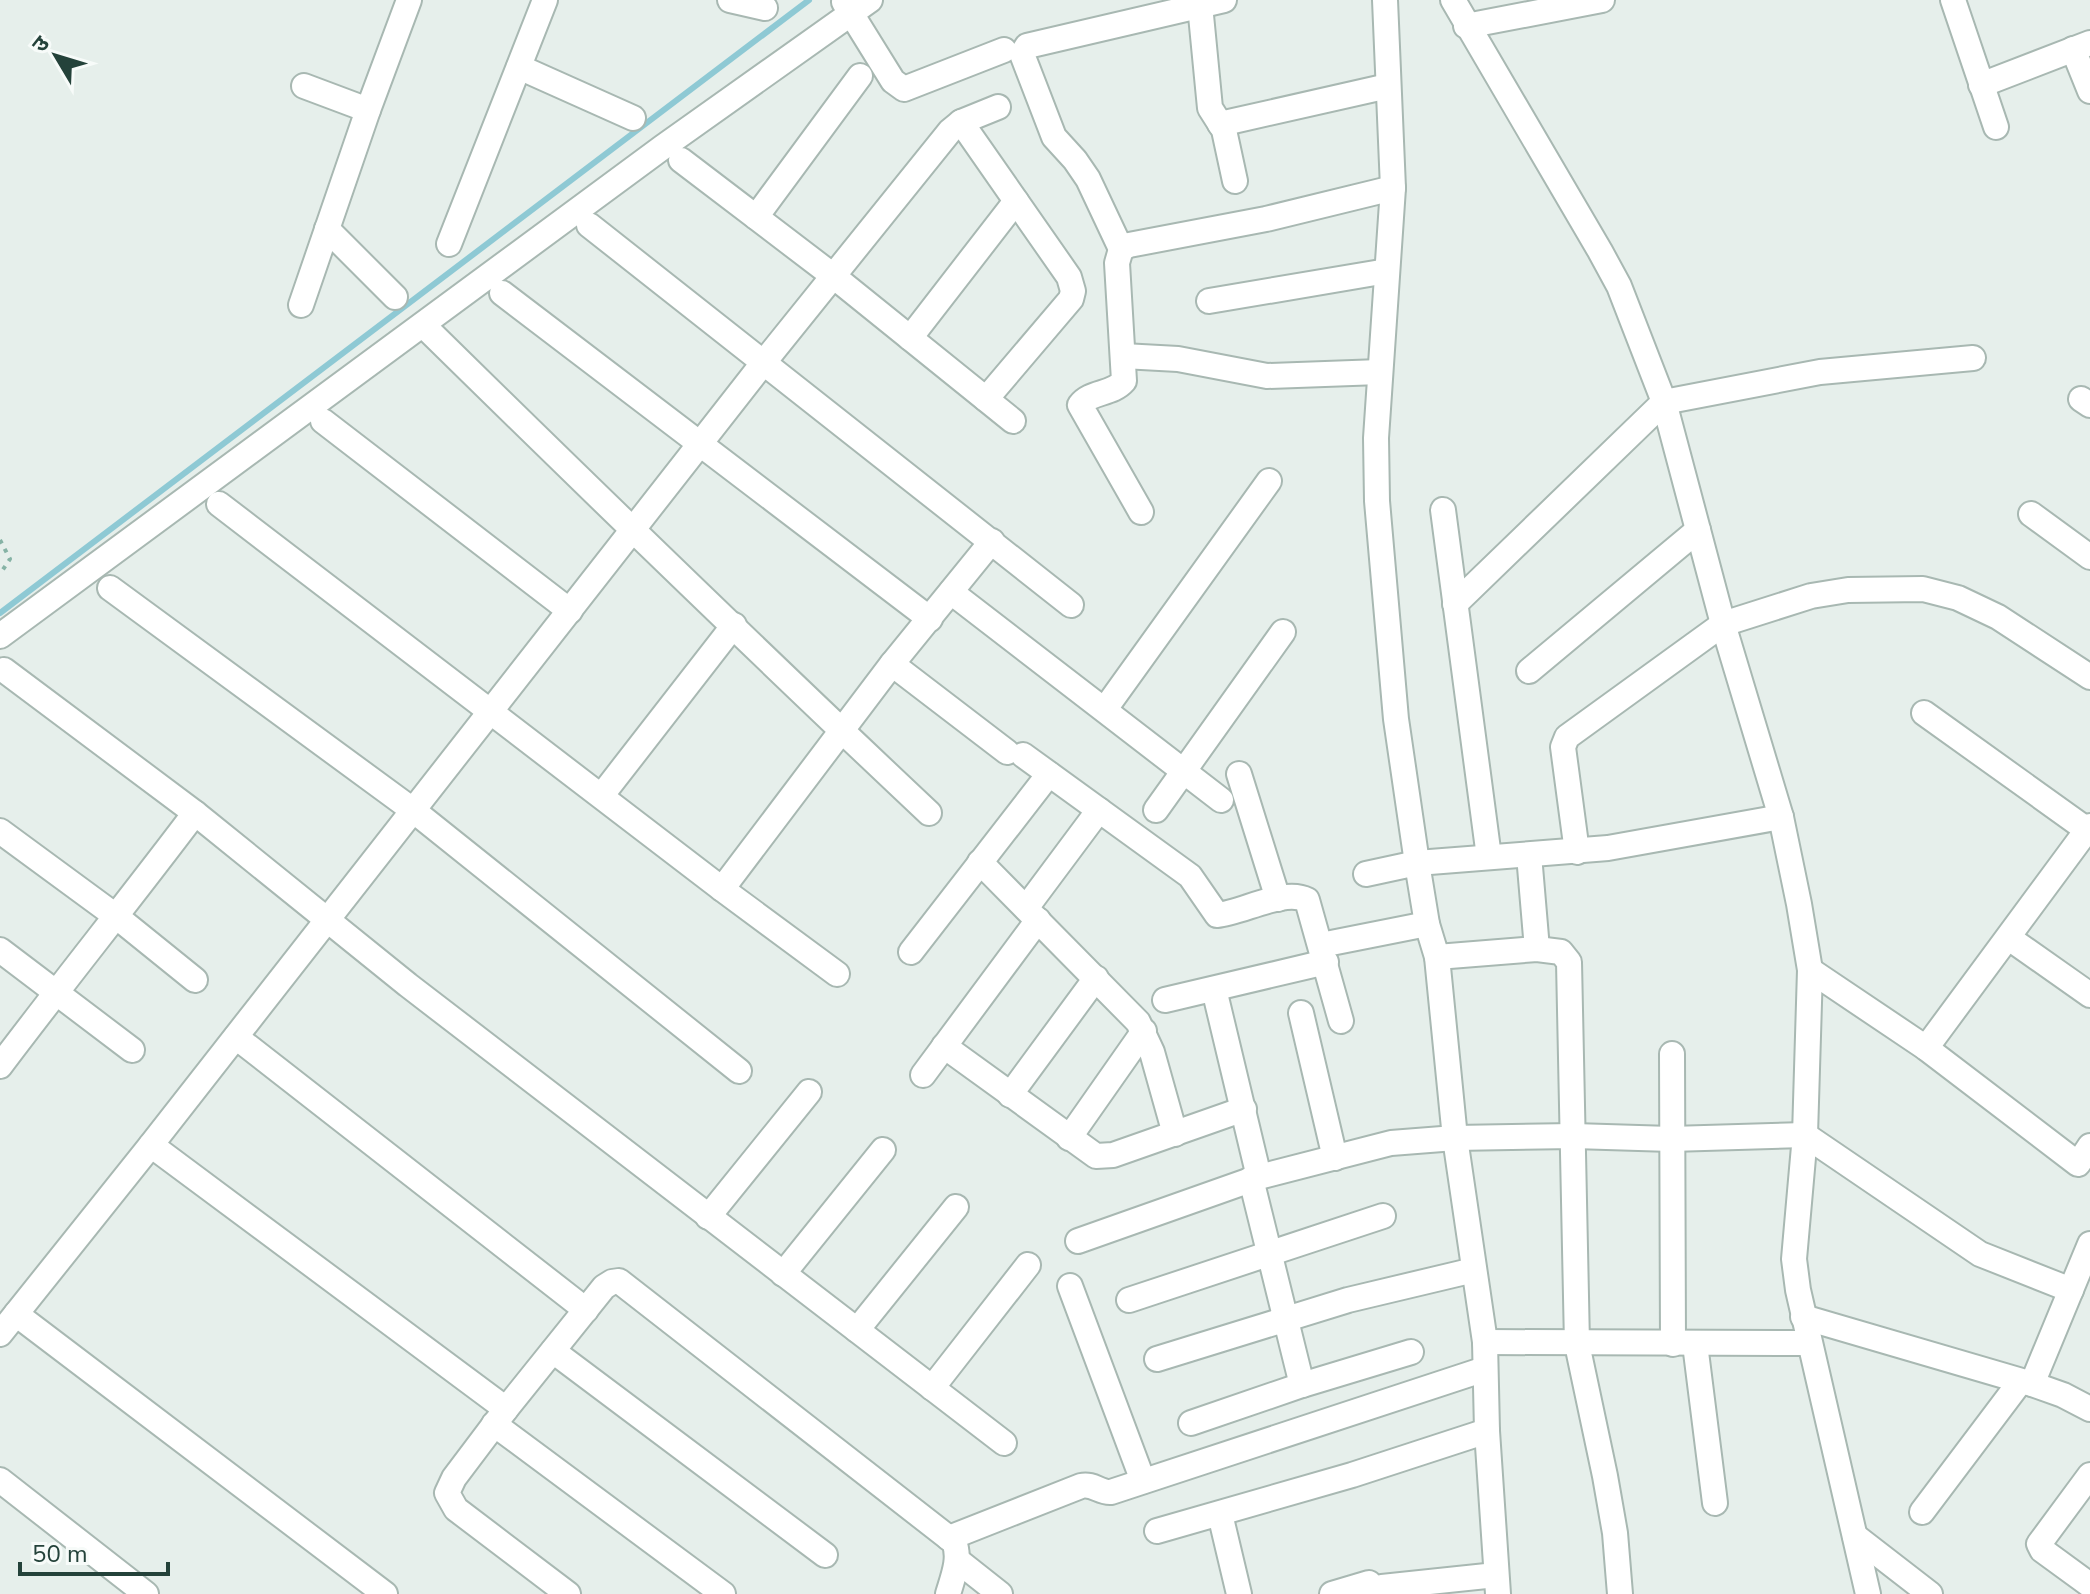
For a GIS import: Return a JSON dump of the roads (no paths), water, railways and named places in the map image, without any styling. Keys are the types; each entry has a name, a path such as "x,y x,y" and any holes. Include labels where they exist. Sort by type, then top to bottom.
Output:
{"street":[{"path":"449,244 545,0"},
{"path":"730,0 765,8"},
{"path":"1332,1594 1376,1585 1497,1585 1485,1342 1455,1138 1437,957 1427,924 1396,719 1383,590 1376,454 1393,188 1385,0"},
{"path":"1453,0 1619,286 1664,402 1723,624 1781,817 1810,970 1805,1135 1794,1259 1808,1343 1868,1594"},
{"path":"1466,26 1602,0"},
{"path":"1953,0 1996,127"},
{"path":"1141,512 1080,405 1086,398 1122,385 1124,381 1117,263 1121,249 1088,179 1054,137 1022,54 1027,46 1212,2 1210,108 1227,141 1235,181"},
{"path":"301,305 368,110 400,5"},
{"path":"0,636 853,6 893,81 904,89 1004,50"},
{"path":"1981,85 2082,46 2090,91"},
{"path":"519,67 633,118"},
{"path":"756,217 860,76"},
{"path":"304,86 368,110"},
{"path":"1220,124 1388,86"},
{"path":"0,1334 414,811 832,275 950,131 961,122 998,107"},
{"path":"961,122 1069,277 1073,291 1071,299 986,399"},
{"path":"681,160 832,275 1013,421"},
{"path":"1121,249 1266,219 1393,188"},
{"path":"910,338 1016,201"},
{"path":"589,225 1071,605"},
{"path":"327,229 395,297"},
{"path":"1209,301 1387,271"},
{"path":"502,293 930,619"},
{"path":"423,325 633,531 929,813"},
{"path":"1123,356 1170,358 1267,376 1380,372"},
{"path":"1455,604 1664,402 1820,372 1973,358"},
{"path":"323,421 570,611"},
{"path":"1105,709 1269,481"},
{"path":"219,504 837,974"},
{"path":"1443,510 1489,857"},
{"path":"2031,514 2090,557"},
{"path":"1529,671 1698,530"},
{"path":"722,889 892,664 992,541"},
{"path":"110,588 414,811 739,1071"},
{"path":"1577,852 1563,747 1567,737 1723,624 1829,593 1923,589 1958,598 1998,617 2090,677"},
{"path":"951,592 1221,800"},
{"path":"602,795 734,625"},
{"path":"1156,810 1283,632"},
{"path":"892,664 1190,876 1217,915 1278,899 1296,897 1307,900 1341,1021"},
{"path":"4,670 195,813 408,985 1004,1443"},
{"path":"1924,713 2089,829 1926,1048"},
{"path":"911,952 1049,774"},
{"path":"1239,774 1278,899"},
{"path":"923,1075 1099,810"},
{"path":"0,1065 195,813"},
{"path":"1366,874 1417,863 1577,852 1781,817"},
{"path":"0,831 117,917 195,980"},
{"path":"1529,855 1537,949"},
{"path":"980,862 1096,978 1144,1031 1175,1134"},
{"path":"1165,1000 1214,989 1323,953 1427,924"},
{"path":"2009,938 2090,995"},
{"path":"1437,957 1537,949 1561,952 1569,962 1577,1344 1615,1533 1620,1594"},
{"path":"0,950 132,1050"},
{"path":"1810,970 2086,1161"},
{"path":"1010,1095 1096,978"},
{"path":"1214,989 1244,1109 1270,1254 1302,1385"},
{"path":"1301,1013 1335,1158"},
{"path":"1069,1138 1144,1031"},
{"path":"236,1037 586,1310"},
{"path":"944,1046 1087,1151 1103,1157 1244,1109"},
{"path":"1672,1054 1671,1139 1684,1344 1715,1503"},
{"path":"708,1217 809,1092"},
{"path":"1078,1241 1255,1178 1391,1143 1455,1138 1574,1136 1671,1139 1805,1135 1980,1254 2071,1290"},
{"path":"151,1145 723,1594"},
{"path":"783,1274 883,1150"},
{"path":"857,1330 956,1207"},
{"path":"1129,1300 1383,1216"},
{"path":"1922,1512 2026,1383 2090,1244"},
{"path":"932,1388 1028,1265"},
{"path":"1157,1359 1361,1296 1474,1270"},
{"path":"568,1594 456,1509 447,1493 500,1417 604,1287 619,1281 953,1549 1000,1594"},
{"path":"1070,1286 1143,1481"},
{"path":"16,1314 385,1594"},
{"path":"1803,1317 2026,1383 2063,1395 2090,1409"},
{"path":"1485,1342 1808,1343"},
{"path":"553,1351 825,1555"},
{"path":"1191,1423 1411,1352"},
{"path":"953,1549 1081,1486 1089,1485 1108,1492 1485,1369"},
{"path":"1157,1531 1352,1475 1487,1431"},
{"path":"2089,1477 2039,1544 2042,1550 2090,1585"},
{"path":"0,1480 146,1594"},
{"path":"1220,1514 1239,1594"},
{"path":"1855,1536 1930,1594"},
{"path":"948,1594 953,1549"}],"waterway":[{"path":"0,613 809,0"}]}
